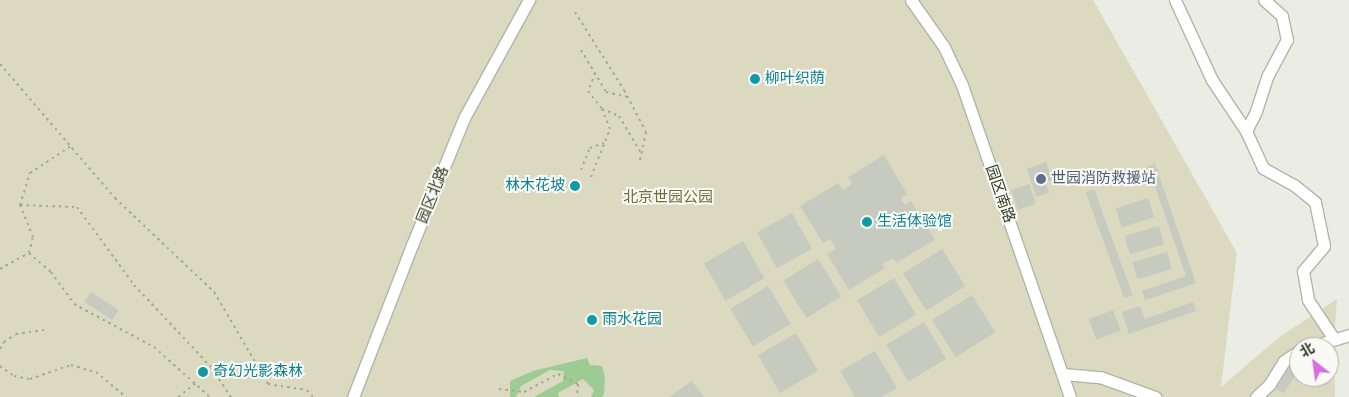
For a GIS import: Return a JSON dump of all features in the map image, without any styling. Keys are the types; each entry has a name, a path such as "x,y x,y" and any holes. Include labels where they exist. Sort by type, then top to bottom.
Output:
{"street":[{"name":"园区北路","path":"353,397 464,118 529,0"},
{"name":"园区南路","path":"911,0 944,47 962,85 1070,397"},
{"path":"1175,0 1212,80 1246,131 1263,168 1294,184 1316,202 1324,246 1303,271 1308,300 1333,337"},
{"path":"1246,131 1256,111 1268,75 1287,40 1282,16 1264,0"},
{"path":"1256,397 1269,385 1284,361 1289,358"},
{"path":"1063,374 1100,377 1155,397"}],"path":[{"path":"575,12 646,132 640,160"},
{"path":"582,50 606,92 627,97"},
{"path":"0,64 115,198 214,292 268,384 307,390 313,397"},
{"path":"591,177 610,129 602,110 588,91 595,74"},
{"path":"602,110 619,116 641,154"},
{"path":"581,170 590,148 604,144"},
{"path":"29,253 32,237 20,205 30,173 72,146"},
{"path":"20,205 77,207 134,285 212,368 231,397"},
{"path":"0,269 29,253"},
{"path":"29,253 51,272 74,304 154,347 210,397"},
{"path":"0,349 4,342 16,334 46,330"},
{"path":"0,366 14,376 30,378 71,365 96,372 126,397"},
{"path":"499,389 524,392 558,374 578,384 577,397"},
{"path":"178,397 196,383"}],"green space":[{"name":"北京世园公园","path":"0,0 1093,0 1237,253 1221,387 1278,338 1337,299 1334,337 1289,337 1289,387 1335,387 1335,397 0,397"}],"shaded area":[{"path":"587,358 590,365 602,366 605,377 604,394 602,397 591,397 594,390 583,379 558,393 559,397 534,397 563,381 564,371 550,370 521,386 516,397 510,397 510,381 533,371"}],"building":[{"name":"生活体验馆","path":"884,155 907,194 901,198 905,205 911,201 935,240 896,263 893,258 882,264 885,268 849,290 827,254 836,249 830,239 823,243 800,206 838,183 843,190 852,184 848,177"},
{"name":"世园消防救援站","path":"1046,162 1052,180 1045,182 1049,193 1036,197 1027,169"},
{"path":"1155,164 1196,283 1145,300 1142,291 1186,276 1148,166"},
{"name":"世园消防救援站","path":"1029,184 1036,204 1018,210 1011,190"},
{"path":"1094,189 1133,295 1124,298 1086,192"},
{"path":"1148,198 1154,217 1122,228 1116,209"},
{"path":"792,213 812,249 777,268 757,232"},
{"path":"1159,226 1164,244 1130,254 1124,236"},
{"path":"743,241 764,278 726,301 704,264"},
{"name":"生活体验馆","path":"942,249 965,286 926,311 903,273"},
{"path":"1167,252 1172,269 1137,279 1132,262"},
{"path":"818,259 841,296 807,318 783,281"},
{"path":"894,278 916,315 879,337 857,300"},
{"path":"768,286 791,324 753,346 730,309"},
{"path":"91,292 119,310 112,320 84,302"},
{"path":"972,295 995,332 955,357 932,320"},
{"path":"1193,302 1196,311 1129,334 1122,312 1140,306 1145,319"},
{"path":"1113,310 1121,331 1097,340 1089,319"},
{"path":"924,322 946,359 908,382 886,345"},
{"path":"796,333 818,371 780,393 758,355"},
{"path":"875,351 897,388 881,397 855,397 840,371"},
{"path":"1289,368 1289,385 1284,393 1276,389 1282,380 1279,377"},
{"path":"692,381 704,397 669,397"}],"place":[{"name":"柳叶织荫","path":"755,79"},
{"name":"世园消防救援站","path":"1041,179"},
{"name":"林木花坡","path":"575,186"},
{"name":"生活体验馆","path":"867,222"},
{"name":"雨水花园","path":"592,320"},
{"name":"奇幻光影森林","path":"203,372"}]}
